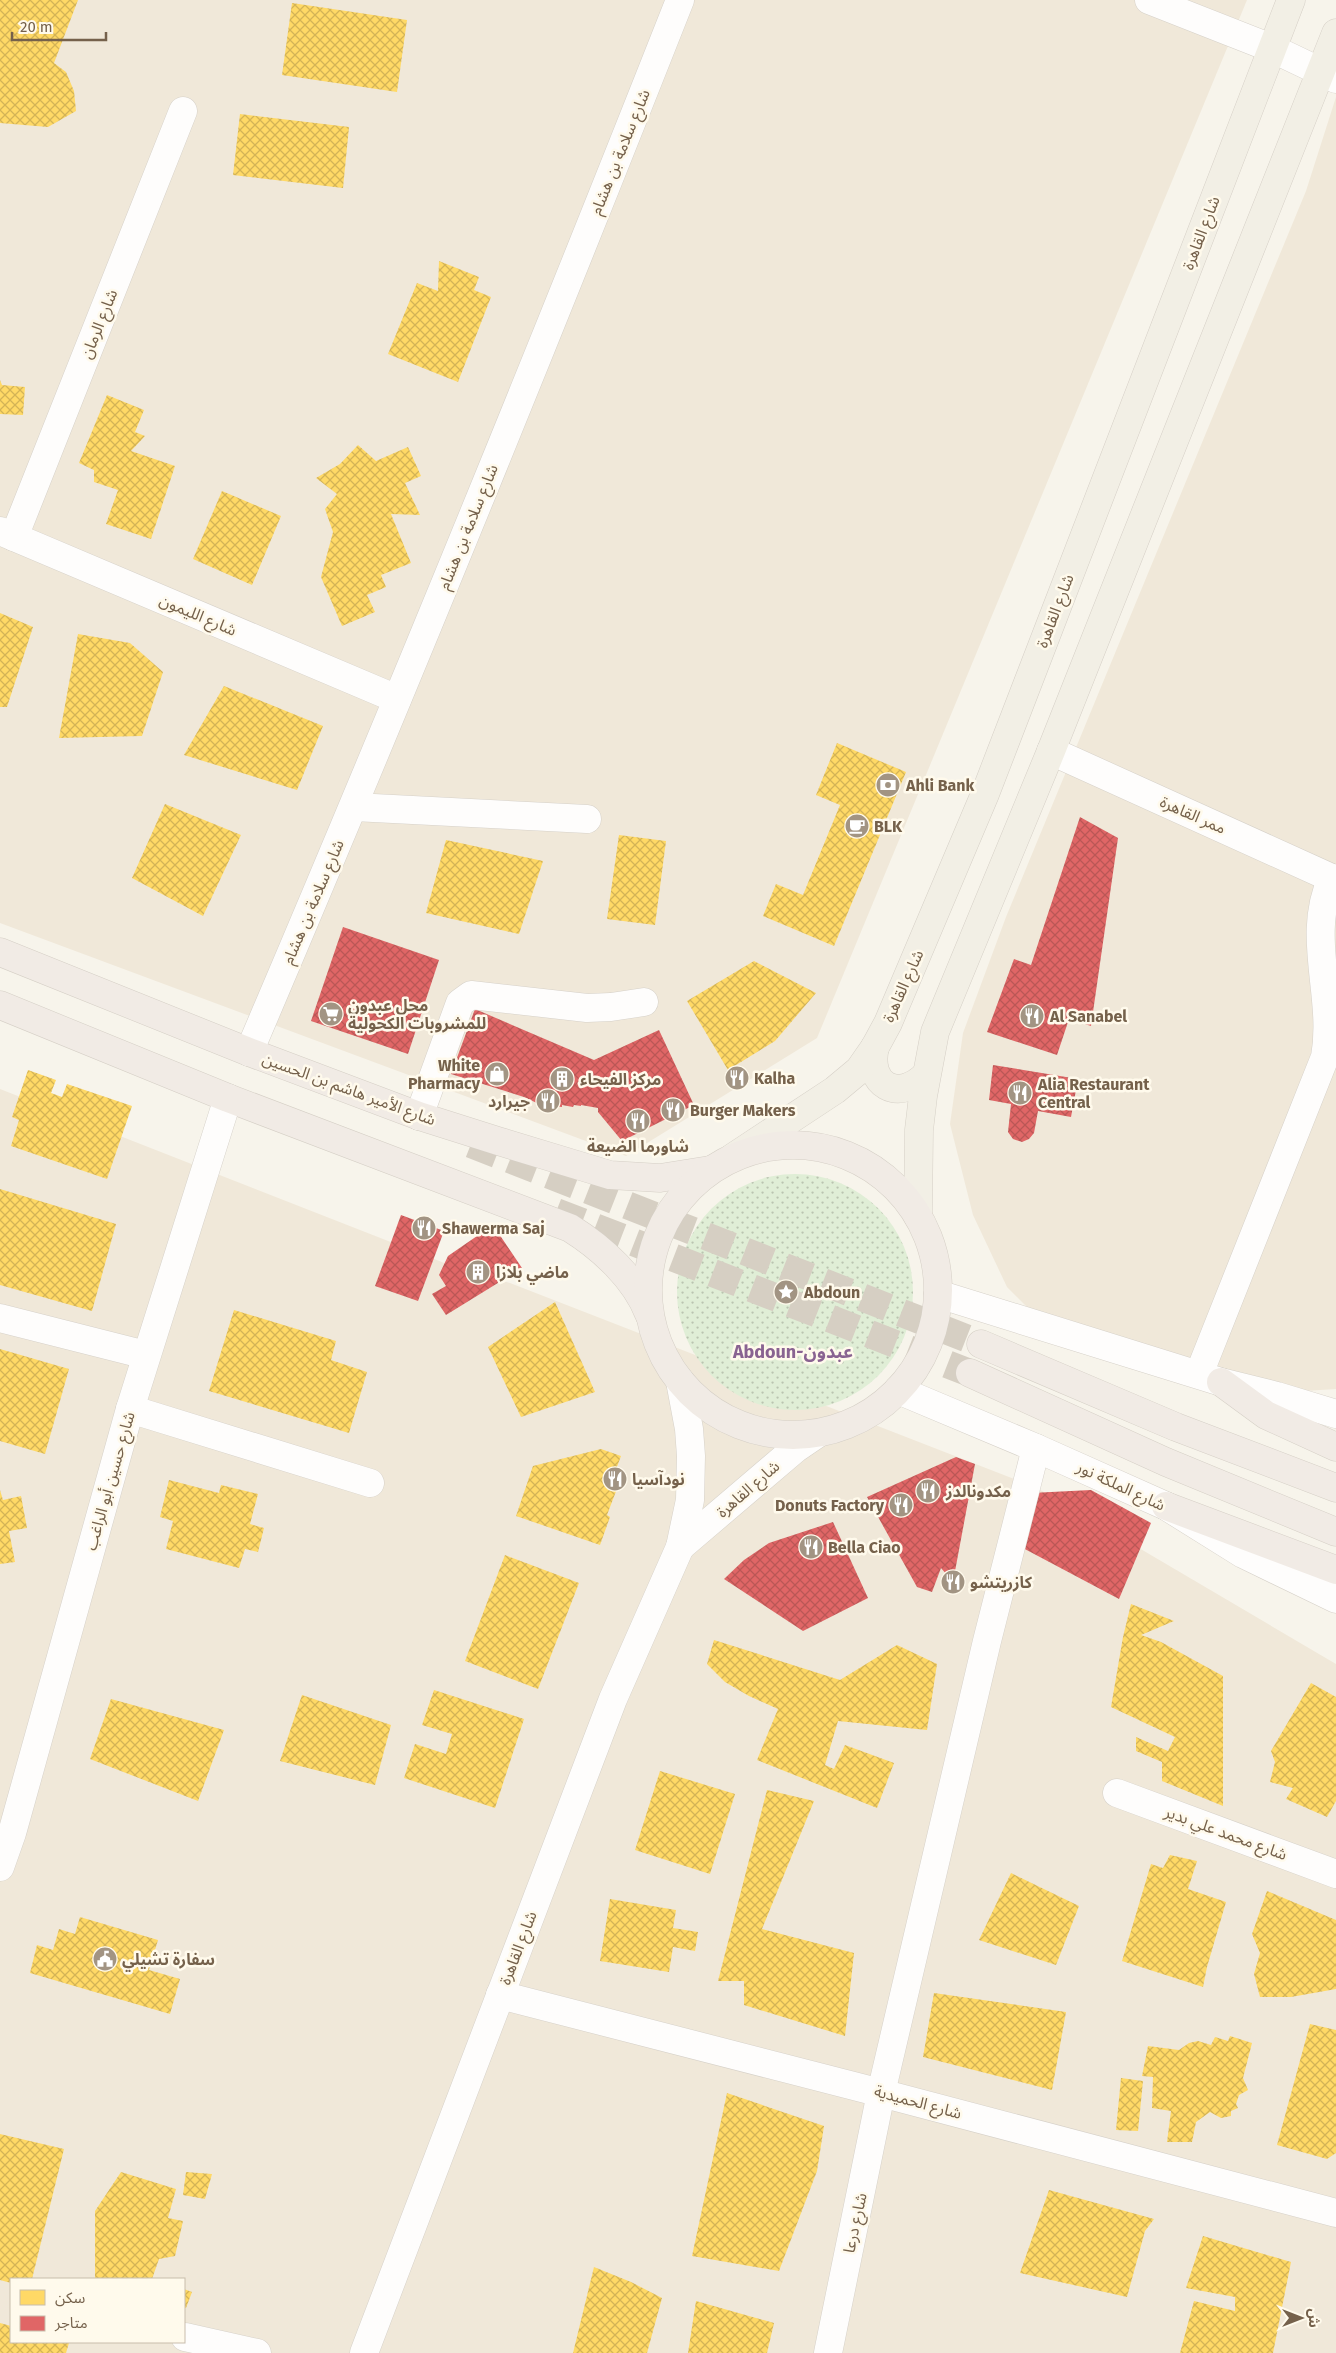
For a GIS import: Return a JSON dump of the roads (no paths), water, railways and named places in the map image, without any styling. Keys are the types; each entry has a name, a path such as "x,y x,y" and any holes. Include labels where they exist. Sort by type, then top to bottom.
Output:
{"highway":[{"name":"شارع الأمير هاشم بن الحسين","path":"0,952 249,1052 419,1116 610,1175 660,1178 721,1164 772,1146 815,1146 855,1158 891,1183 918,1216 929,1240 936,1267 938,1294 933,1329 919,1362 898,1390 861,1418 817,1434 779,1435 741,1426 708,1408 680,1381 661,1350 650,1315"},
{"path":"0,1005 228,1098 570,1228 604,1252 644,1300 650,1315"},
{"path":"650,1315 649,1274 658,1234 680,1199 721,1164"},
{"path":"981,1344 1176,1427 1336,1488"},
{"path":"970,1374 1166,1462 1336,1532"},
{"path":"1210,1378 1282,1423 1336,1447"},
{"path":"1166,1506 1336,1570"}],"main road":[{"name":"شارع القاهرة","path":"721,1164 835,1090 858,1070 875,1047 900,995 985,794 1291,0"},
{"path":"918,1216 919,1130 926,1075 935,1032 1328,75 1336,33"},
{"path":"875,1047 872,1065 878,1080 885,1086 904,1088 916,1083 926,1075"}],"street":[{"name":"شارع سلامة بن هشام","path":"249,1052 354,807 575,268 680,0"},
{"path":"1149,0 1271,48 1328,75"},
{"name":"شارع الرمان","path":"7,534 183,111"},
{"name":"شارع الليمون","path":"7,534 397,699"},
{"name":"ممر القاهرة","path":"1051,751 1334,879"},
{"path":"354,807 586,819"},
{"path":"1210,1378 1325,1057 1328,1027 1320,932 1324,896 1334,879"},
{"path":"419,1116 460,1003 471,995 587,1008 611,1007 644,1002"},
{"name":"شارع حسين أبو الراغب","path":"0,1867 12,1833 146,1355 228,1098"},
{"path":"938,1294 1210,1378 1333,1406"},
{"path":"0,1318 146,1355"},
{"name":"شارع القاهرة","path":"364,2353 614,1699 680,1547 690,1500 691,1456 689,1429 680,1381"},
{"name":"شارع الملكة نور","path":"898,1390 1036,1448 1166,1506 1243,1554 1336,1599"},
{"path":"130,1409 370,1483"},
{"name":"شارع القاهرة","path":"680,1547 795,1449 817,1434"},
{"name":"شارع درعا","path":"828,2353 881,2092 987,1641 1036,1448"},
{"name":"شارع محمد علي بدير","path":"1117,1793 1336,1874"},
{"name":"شارع الحميدية","path":"500,1995 881,2092 1336,2213"},
{"path":"185,2337 257,2353"}],"tunnel":[{"path":"471,1144 981,1344"},
{"path":"556,1212 970,1373"}],"place":[{"name":"Ahli Bank","path":"888,785"},
{"name":"BLK","path":"857,826"},
{"name":"محل عبدون للمشروبات الكحولية","path":"331,1014"},
{"name":"Al Sanabel","path":"1032,1016"},
{"name":"White Pharmacy","path":"497,1074"},
{"name":"Kalha","path":"737,1078"},
{"name":"مركز الفيحاء","path":"562,1079"},
{"name":"Alia Restaurant Central","path":"1020,1093"},
{"name":"جيرارد","path":"548,1101"},
{"name":"Burger Makers","path":"673,1110"},
{"name":"شاورما الضيعة","path":"638,1121"},
{"name":"Shawerma Saj","path":"424,1228"},
{"name":"ماضي بلازا","path":"478,1272"},
{"name":"Abdoun","path":"786,1292"},
{"name":"نودآسيا","path":"615,1479"},
{"name":"مكدونالدز","path":"928,1491"},
{"name":"Donuts Factory","path":"901,1505"},
{"name":"Bella Ciao","path":"811,1547"},
{"name":"كازريتشو","path":"953,1582"},
{"name":"سفارة تشيلي","path":"105,1959"}],"district":[{"name":"Abdoun-عبدون","path":"793,1352"}]}
